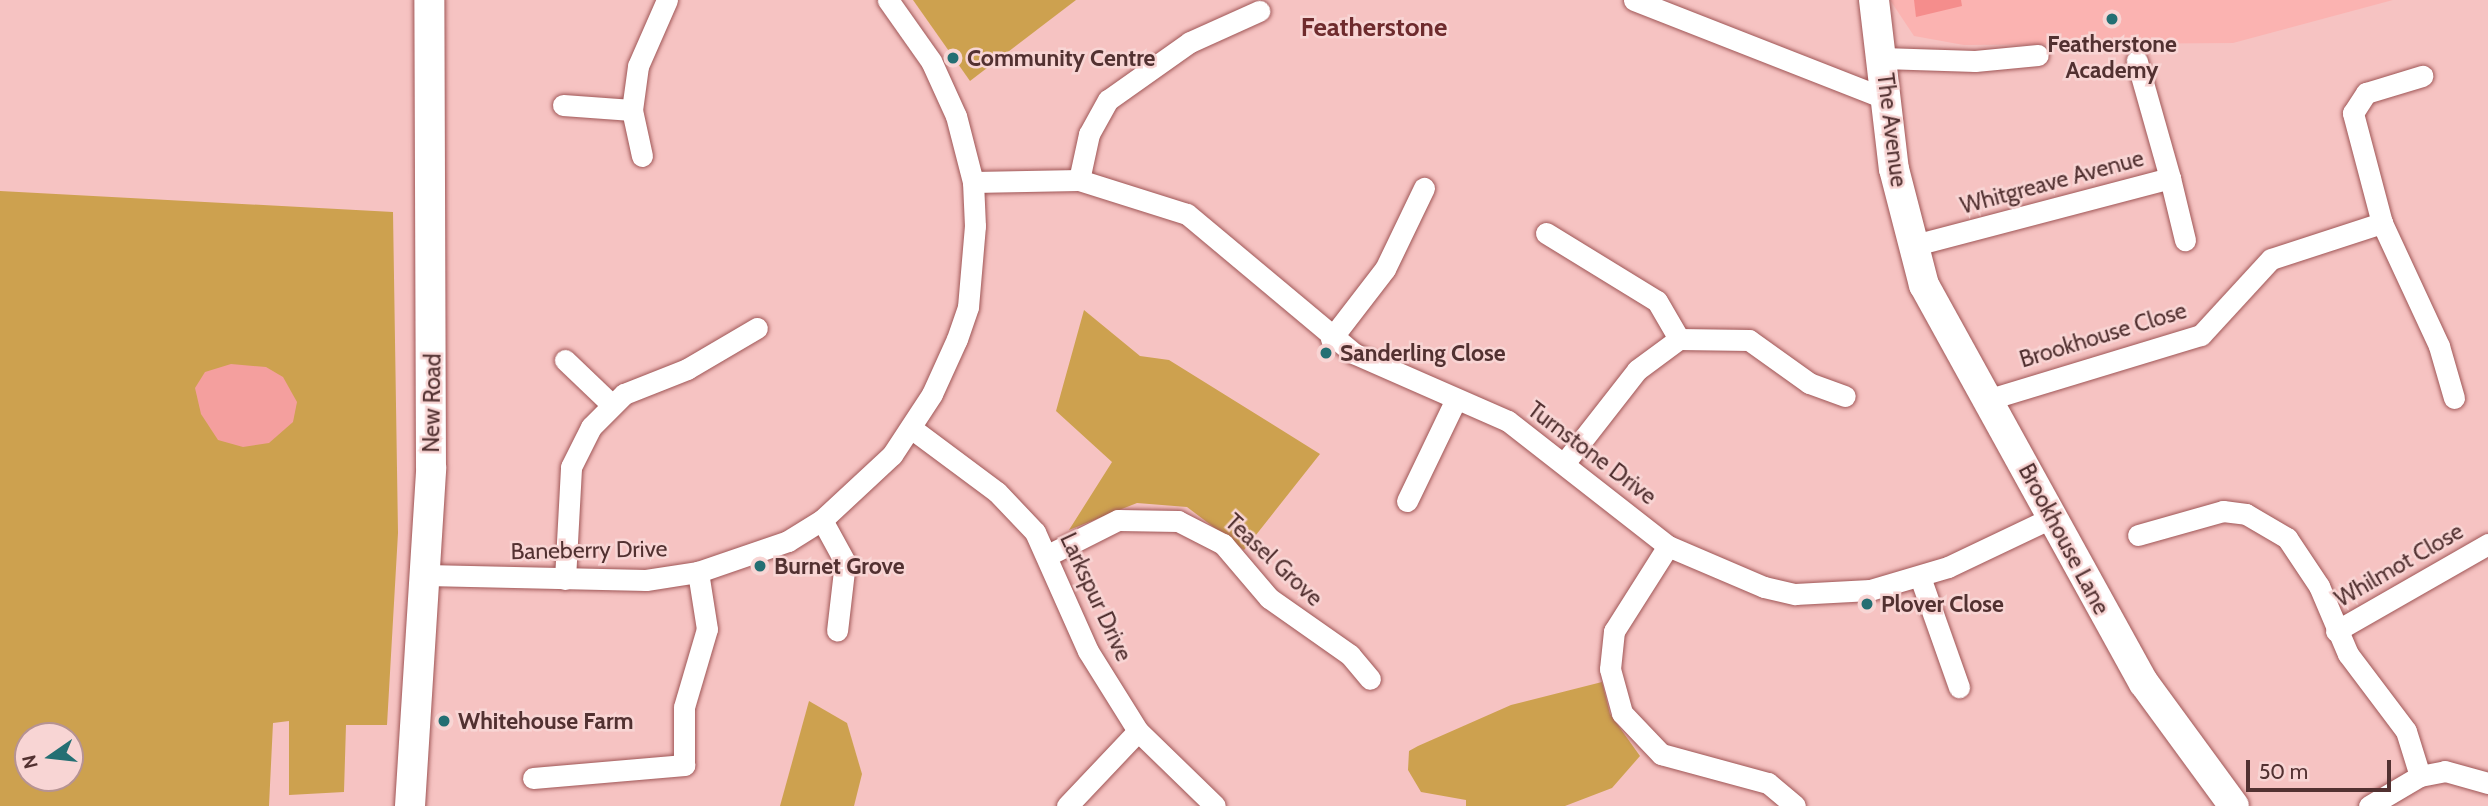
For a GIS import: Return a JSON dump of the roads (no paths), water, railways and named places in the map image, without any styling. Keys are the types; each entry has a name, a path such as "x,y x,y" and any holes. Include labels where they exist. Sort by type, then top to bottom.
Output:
{"street":[{"name":"New Road","path":"410,806 426,575 433,353 429,0"},
{"path":"642,156 632,110 638,66 667,0"},
{"name":"Baneberry Drive","path":"426,575 646,580 698,572 788,541 822,520 867,481 911,428 947,365 968,307 973,182 943,83 888,0"},
{"path":"1634,0 1887,99"},
{"name":"The Avenue","path":"1874,0 1887,99 1913,253"},
{"path":"1079,180 1089,134 1108,100 1190,42 1259,11"},
{"path":"1882,58 1975,61 2038,55"},
{"name":"Whitgreave Avenue","path":"1913,253 2170,178 2137,61"},
{"path":"2423,76 2365,93 2353,113 2382,223 2439,346 2454,398"},
{"path":"564,105 632,110"},
{"path":"2170,178 2185,240"},
{"name":"Turnstone Drive","path":"973,182 1079,180 1186,215 1331,339 1380,369 1508,421 1566,461 1668,546 1734,577 1796,594 1870,590 1920,577 2051,519"},
{"path":"1331,339 1385,270 1424,188"},
{"name":"Brookhouse Close","path":"1990,399 2201,335 2271,259 2382,223"},
{"path":"1546,233 1657,301 1679,339"},
{"name":"Brookhouse Lane","path":"1913,253 1943,326 1990,399 2051,519 2170,724 2234,806"},
{"path":"565,579 571,467 577,447 611,404 757,328"},
{"path":"1566,461 1637,370 1679,339 1749,340 1809,383 1845,396"},
{"path":"565,360 611,404"},
{"path":"1407,501 1456,399"},
{"name":"Larkspur Drive","path":"911,428 997,492 1050,554 1088,651 1138,732 1215,806"},
{"path":"2138,535 2223,511 2269,524 2304,559 2336,631 2406,731 2420,776"},
{"path":"822,520 845,562 837,631"},
{"name":"Teasel Grove","path":"1050,554 1118,520 1178,521 1223,544 1269,598 1350,656 1370,679"},
{"name":"Whilmot Close","path":"2336,631 2488,544"},
{"path":"1668,546 1614,631 1610,669 1622,713 1661,754 1758,779 1795,806"},
{"path":"533,778 684,765 684,707 707,628 698,572"},
{"path":"1920,577 1959,687"},
{"path":"1067,806 1138,732"},
{"path":"2369,806 2420,776 2445,771 2488,783"}],"place":[{"name":"Featherstone Academy","path":"2112,19"},
{"name":"Community Centre","path":"953,58"},
{"name":"Sanderling Close","path":"1326,353"},
{"name":"Burnet Grove","path":"760,566"},
{"name":"Plover Close","path":"1867,604"},
{"name":"Whitehouse Farm","path":"444,721"}],"district":[{"name":"Featherstone","path":"1374,28"}]}
